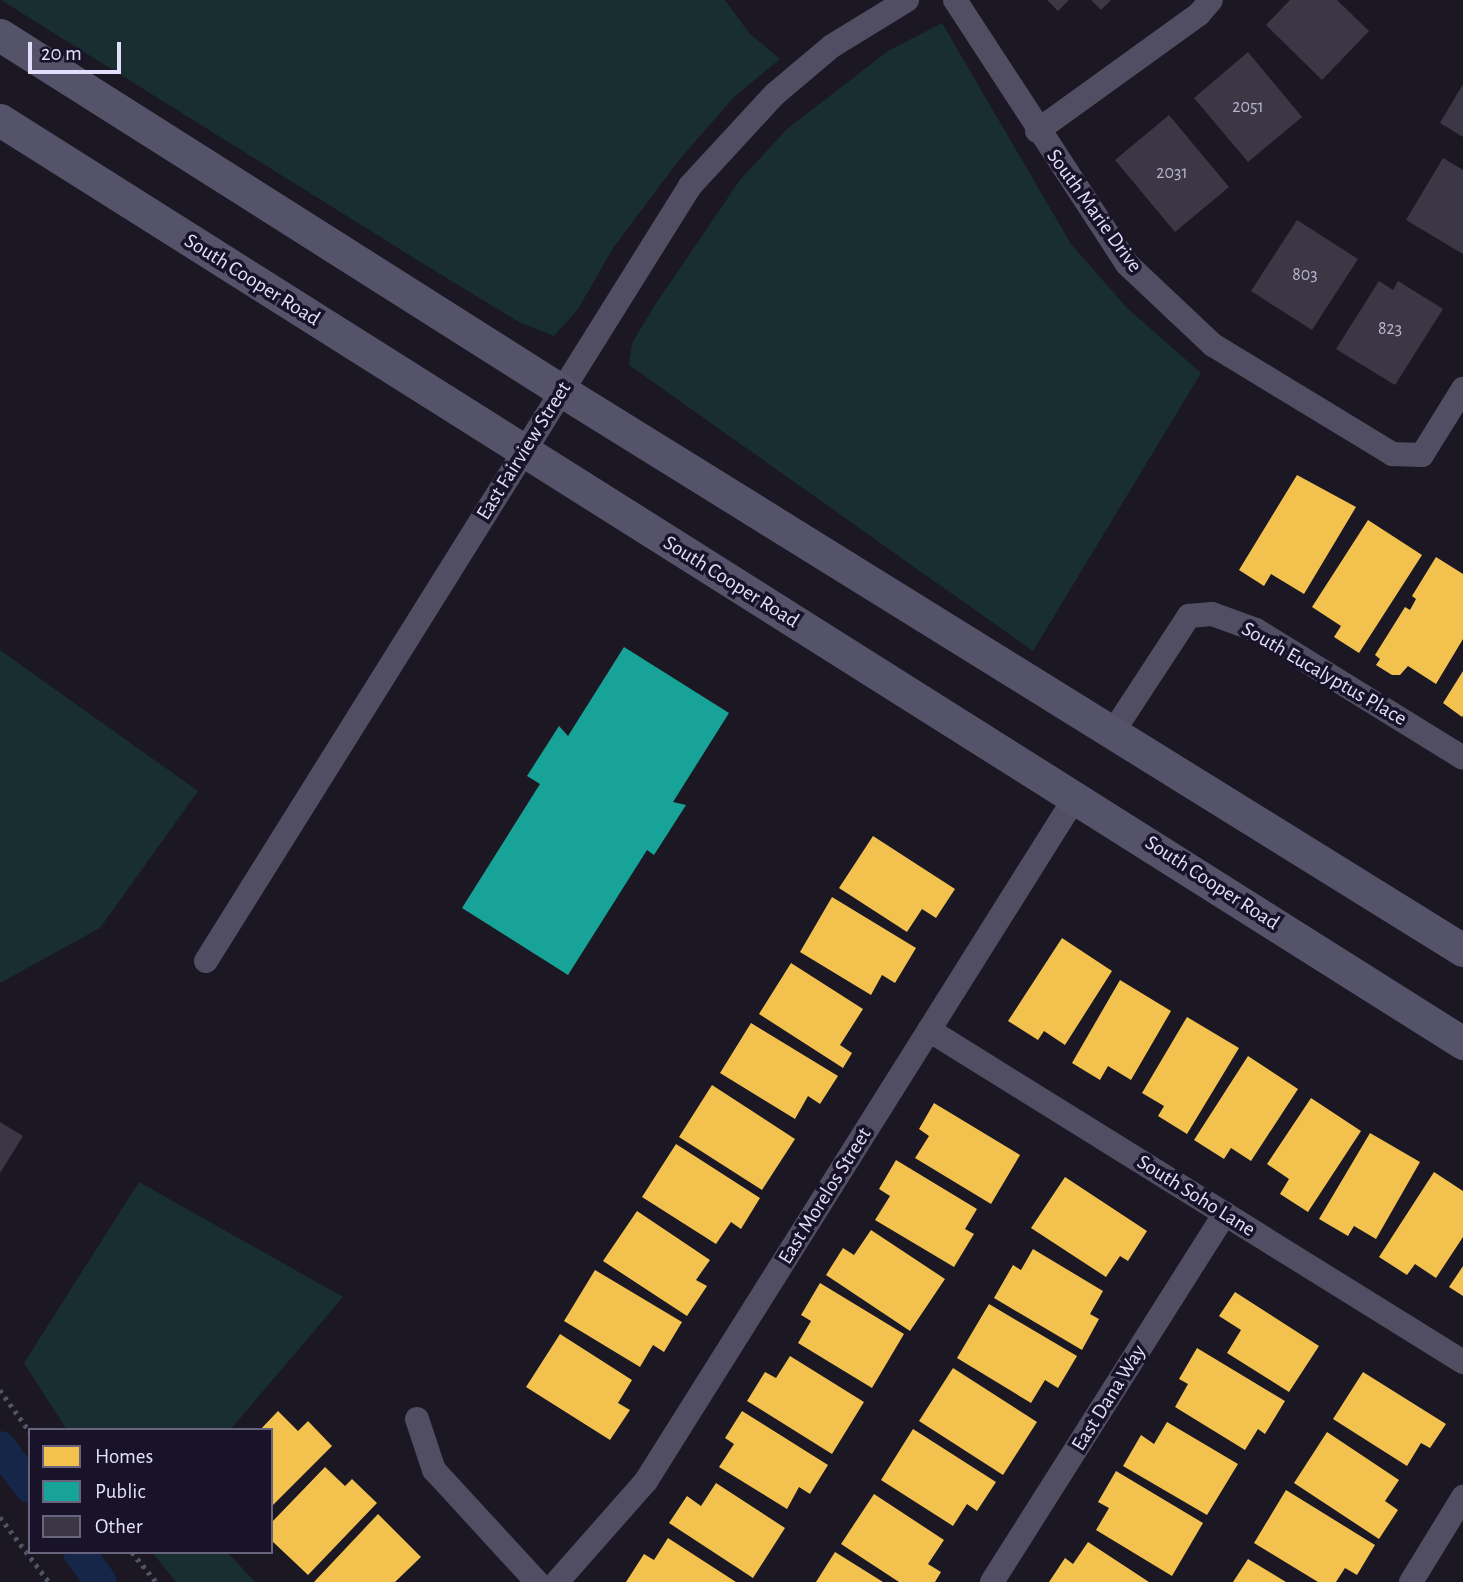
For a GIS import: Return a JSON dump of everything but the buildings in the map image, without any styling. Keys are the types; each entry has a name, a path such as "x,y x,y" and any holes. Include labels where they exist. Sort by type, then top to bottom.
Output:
{"main road":[{"path":"0,35 562,390 1463,950"},
{"name":"South Cooper Road","path":"0,120 523,452 1076,796 1463,1043"}],"street":[{"name":"East Fairview Street","path":"206,961 690,186 719,150 832,46 907,0"},
{"name":"South Marie Drive","path":"955,0 1037,131 1127,264 1213,345 1392,454 1422,456 1463,389"},
{"path":"1037,131 1199,14 1211,0"},
{"name":"South Eucalyptus Place","path":"1113,732 1165,647 1189,616 1212,614 1256,630 1463,758"},
{"name":"East Morelos Street","path":"556,1582 646,1481 1076,796"},
{"name":"South Soho Lane","path":"929,1030 1463,1362"},
{"name":"East Dana Way","path":"992,1582 1225,1214"},
{"path":"417,1419 434,1469 537,1582"},
{"path":"1410,1582 1463,1497"}],"path":[{"path":"0,1390 28,1429"},
{"path":"0,1517 49,1582"},
{"path":"134,1554 156,1582"}],"green space":[{"path":"1,0 725,0 749,33 780,59 735,96 679,160 613,248 578,309 554,336 519,322 435,271"},
{"path":"942,23 1071,244 1127,308 1201,373 1033,651 629,365 632,343 740,180 787,129 888,51"},
{"path":"0,650 198,791 100,928 0,983"},
{"path":"139,1182 343,1297 232,1428 66,1428 24,1363"},
{"path":"154,1554 229,1554 255,1582 176,1582"}],"waterway":[{"path":"0,1447 28,1484"},
{"path":"80,1554 101,1582"}]}
